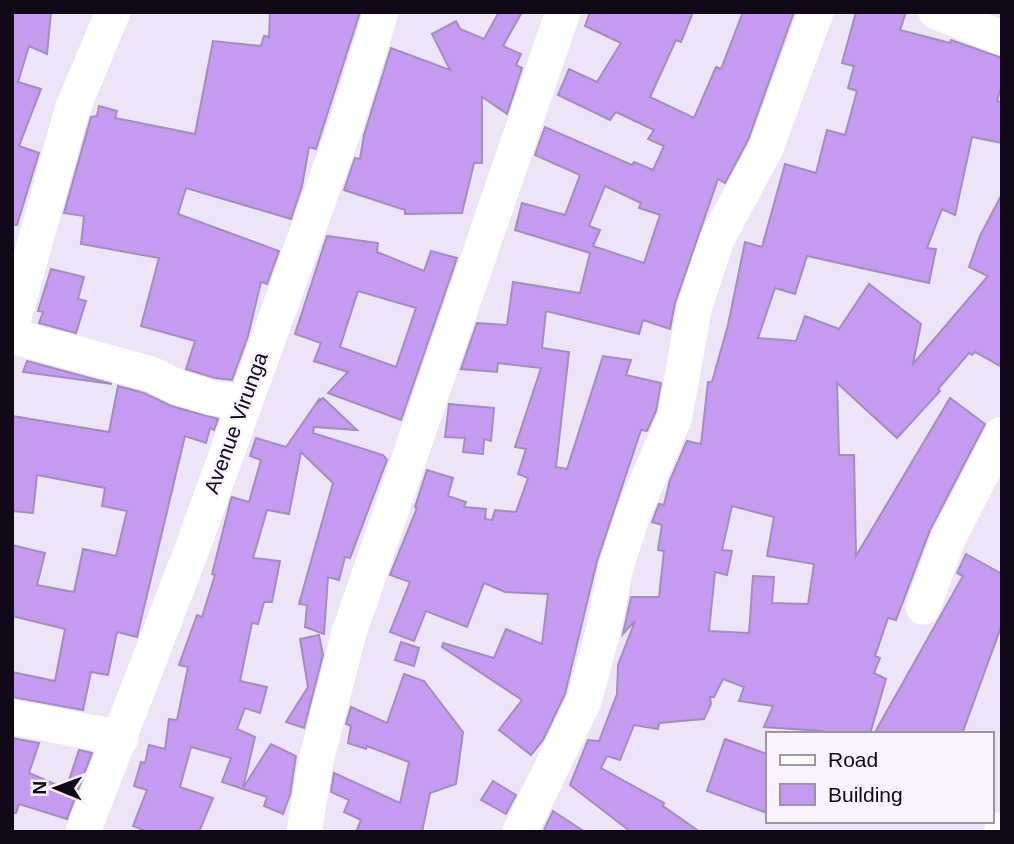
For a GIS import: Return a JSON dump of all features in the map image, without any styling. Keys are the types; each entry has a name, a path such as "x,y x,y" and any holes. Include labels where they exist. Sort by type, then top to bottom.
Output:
{"street":[{"path":"12,325 72,110 113,12"},
{"name":"Avenue Virunga","path":"83,832 121,738 347,122 381,12"},
{"path":"304,832 316,761 349,633 563,12"},
{"path":"520,832 584,701 604,628 616,566 633,514 676,417 694,309 717,239 766,148 816,12"},
{"path":"936,12 1002,38"},
{"path":"12,336 151,374 177,387 211,398 243,402"},
{"path":"923,607 948,539 1002,434"},
{"path":"12,717 121,738"}],"building":[{"path":"12,12 51,12 47,54 29,46 18,82 41,89 19,146 39,153 17,225 12,225"},
{"path":"270,12 360,12 316,149 309,147 302,186 291,219 186,188 178,214 279,251 267,284 261,282 248,336 232,380 215,378 186,369 195,341 141,326 159,258 81,244 84,216 64,213 91,117 97,116 99,106 117,111 115,118 195,134 213,41 261,46 264,36 269,37"},
{"path":"499,12 522,12 503,46 521,54 516,65 522,68 507,114 482,97 482,163 474,163 462,213 405,214 405,210 344,190 355,158 360,159 364,135 391,48 450,70 432,34 456,21 460,29 484,39"},
{"path":"590,12 693,12 681,42 676,40 650,97 694,118 716,67 721,69 743,12 794,12 748,140 725,183 718,179 675,303 670,329 643,320 639,334 546,311 542,348 569,352 556,467 567,469 603,356 631,360 626,375 661,383 656,411 647,431 641,430 597,561 565,694 543,740 531,755 499,730 522,700 442,647 443,643 494,658 506,629 542,644 548,594 505,592 484,583 467,627 426,611 414,641 390,632 410,582 390,575 417,508 415,507 427,470 453,478 448,496 466,502 464,507 486,509 485,519 492,520 495,510 516,512 528,478 518,474 526,449 515,447 541,368 498,363 497,372 461,369 477,323 507,325 513,282 580,293 590,253 515,230 522,203 565,215 580,175 535,155 545,127 632,165 634,162 653,170 664,146 648,139 654,130 616,112 610,120 558,95 569,69 597,82 621,43 585,26","holes":["605,186 641,203 639,208 660,215 644,263 593,246 600,230 589,226"]},
{"path":"856,12 906,12 900,30 950,43 951,40 1002,58 1002,84 997,101 1002,102 1002,143 972,137 955,215 942,209 927,248 936,249 929,283 807,256 795,294 775,288 758,338 796,341 805,316 839,329 869,284 921,324 913,364 988,276 969,267 980,236 1002,194 1002,367 975,352 972,355 969,353 938,389 940,391 897,438 837,383 839,455 854,455 856,556 950,398 985,424 930,530 896,620 888,618 875,656 880,658 874,673 886,679 871,732 822,732 764,727 773,706 739,701 744,687 723,679 714,697 710,697 711,704 704,719 659,723 658,729 634,725 620,760 607,756 601,768 664,803 663,806 700,832 631,832 570,785 588,740 599,741 617,694 618,665 635,621 623,634 631,597 659,597 664,551 658,550 662,525 652,522 659,504 664,505 670,480 687,441 701,444 708,382 712,382 728,325 745,242 762,247 785,164 816,173 827,130 845,135 857,91 848,88 854,66 842,63","holes":["732,506 774,517 767,556 814,564 808,604 772,603 774,577 753,576 749,633 709,631 715,572 727,575 732,551 722,550"]},
{"path":"327,236 378,243 377,252 424,271 431,251 457,258 401,420 328,393 348,372 314,361 321,343 295,334","holes":["358,291 416,308 396,367 340,347"]},
{"path":"51,269 84,277 78,299 86,301 76,333 39,323 43,312 38,311"},
{"path":"27,361 112,384 23,372"},
{"path":"118,386 144,393 171,406 218,419 214,430 210,428 206,443 185,436 137,637 117,632 108,675 91,672 83,710 12,697 12,672 55,681 65,629 12,616 12,545 45,553 37,585 74,592 83,549 116,556 127,511 102,506 105,488 37,475 33,513 12,511 12,416 109,432"},
{"path":"320,398 319,402 323,398 357,430 314,427 313,433 383,455 387,460 350,558 345,557 339,580 328,577 324,634 305,627 307,605 299,604 333,483 301,452 289,514 267,510 253,558 280,561 272,602 264,602 258,624 252,623 240,681 267,687 260,713 245,708 237,729 255,737 243,788 271,744 296,756 290,795 283,814 264,806 267,797 222,782 231,758 191,747 180,787 213,798 199,832 148,832 133,826 147,790 134,786 141,762 145,763 149,745 165,749 169,719 177,720 188,667 179,665 197,615 202,617 215,575 212,574 231,499 232,497 249,502 261,460 250,456 256,438 286,447"},
{"path":"449,404 494,408 491,441 484,439 483,454 463,452 465,438 445,437"},
{"path":"966,554 1002,574 1002,624 963,732 875,732 963,576 957,573"},
{"path":"319,635 323,655 304,728 286,722 308,687 300,639"},
{"path":"401,642 419,648 414,666 395,660"},
{"path":"404,674 424,681 463,732 456,784 430,793 422,832 356,832 361,820 344,812 349,800 331,792 334,773 400,803 409,762 367,746 366,749 348,743 351,726 346,724 351,707 387,723"},
{"path":"12,738 39,743 29,773 66,789 79,750 92,753 67,819 19,804 16,813 12,813"},
{"path":"725,739 766,754 766,813 707,791"},
{"path":"493,781 516,795 506,814 481,800"},
{"path":"553,811 585,832 543,832"}]}
